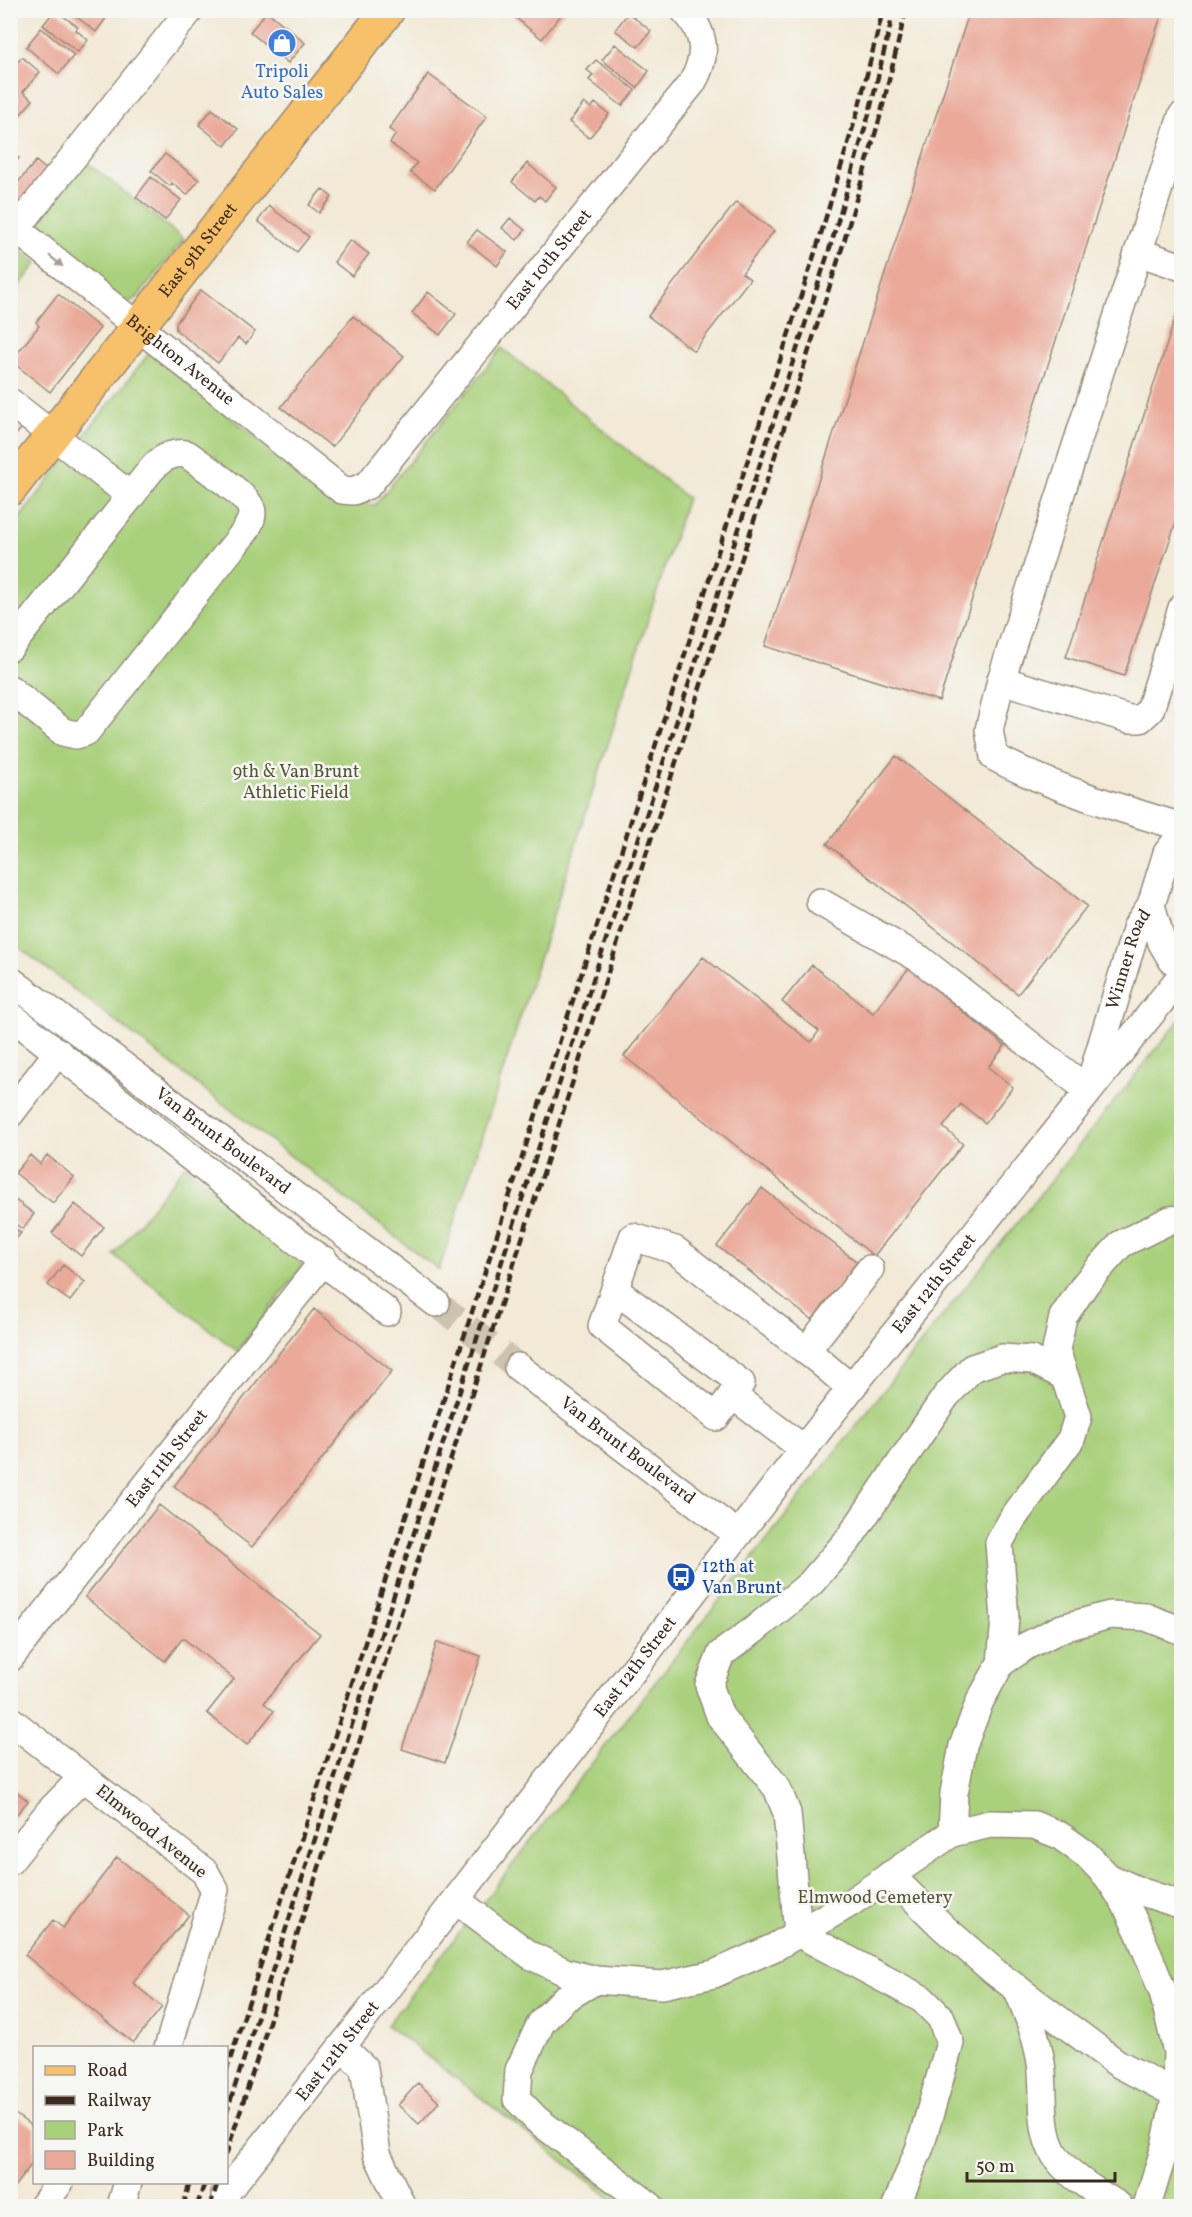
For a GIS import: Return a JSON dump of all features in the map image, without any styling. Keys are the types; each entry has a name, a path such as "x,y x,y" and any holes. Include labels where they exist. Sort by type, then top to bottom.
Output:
{"main road":[{"name":"East 9th Street","path":"10,489 388,10"}],"street":[{"path":"13,226 190,10"},
{"name":"East 10th Street","path":"353,491 368,485 692,83 702,62 702,42 698,30 684,10"},
{"path":"1182,116 1001,680 989,730 994,757 1013,767 1117,808 1182,827"},
{"name":"Brighton Avenue","path":"13,226 342,490 353,491"},
{"path":"1138,252 1182,267"},
{"path":"10,402 131,496"},
{"path":"10,646 161,459 168,455 177,452 187,454 247,501 252,509 252,519 246,530 86,732 76,735 63,732 10,689"},
{"path":"1001,680 1129,719 1140,719 1150,710 1182,608"},
{"name":"Winner Road","path":"1088,1090 1137,926 1151,905 1167,853 1182,834"},
{"path":"820,902 920,959 1088,1090"},
{"path":"1151,905 1162,943 1172,960 1182,962"},
{"name":"East 12th Street","path":"225,2194 456,1900 850,1388 1182,975"},
{"name":"Van Brunt Boulevard","path":"10,980 436,1303"},
{"path":"10,1015 324,1260 387,1312"},
{"path":"10,1114 58,1052"},
{"path":"952,1833 954,1793 963,1746 980,1701 1001,1663 1005,1618 999,1543 1013,1518 1071,1439 1078,1417 1056,1350 1063,1317 1086,1283 1121,1244 1170,1220 1182,1219"},
{"path":"615,1290 741,1383 716,1417 602,1326 633,1237 675,1250 806,1351 850,1388"},
{"name":"East 11th Street","path":"10,1658 324,1260"},
{"path":"806,1351 870,1269"},
{"path":"798,1933 787,1813 777,1788 720,1716 709,1684 721,1654 810,1584 848,1540 946,1396 972,1368 1002,1358 1032,1359 1064,1376"},
{"name":"Van Brunt Boulevard","path":"518,1367 737,1534"},
{"path":"732,1395 804,1449"},
{"path":"1001,1663 1026,1646 1062,1628 1110,1615 1146,1617 1182,1631"},
{"name":"Elmwood Avenue","path":"10,1720 205,1872 215,1890 169,2046"},
{"path":"10,1861 49,1812 83,1777"},
{"path":"456,1900 530,1954 565,1972 596,1980 662,1985 714,1974 775,1947 850,1903 952,1833 990,1824 1034,1825 1059,1835 1087,1855 1108,1877 1125,1903 1163,1992 1178,2052 1176,2094 1165,2146 1147,2206"},
{"path":"890,1875 944,1928 996,1973 1117,2062 1176,2094"},
{"path":"1108,1877 1139,1891 1182,1905"},
{"path":"798,1933 922,1999 941,2018 950,2043 920,2147 896,2206"},
{"path":"596,1980 564,1999 541,2023 519,2070 517,2099 536,2118 650,2206"},
{"path":"1017,1988 1030,2020 1041,2063 1047,2139 1059,2162 1085,2184 1119,2206"},
{"path":"342,2046 364,2068 376,2154 402,2206"},
{"path":"43,2206 59,2184"},
{"path":"121,2206 127,2184"}],"green space":[{"path":"80,157 184,239 137,298 130,302 123,302 26,226"},
{"path":"11,242 37,263 11,297"},
{"name":"9th & Van Brunt Athletic Field","path":"502,348 687,498 439,1270 11,941 10,530 150,352 330,498 375,505"},
{"name":"Elmwood Cemetery","path":"1181,1018 1181,2206 621,2206 387,2025 909,1358"},
{"path":"185,1165 301,1261 301,1269 237,1351 114,1255"}],"building":[{"path":"55,10 78,27 76,30 88,40 78,52 43,25"},
{"path":"68,10 112,10 96,32"},
{"path":"506,10 565,10 542,39"},
{"path":"970,10 1163,10 939,701 765,646"},
{"path":"267,11 305,43 288,63 250,32"},
{"path":"628,13 651,31 638,47 615,30"},
{"path":"41,28 74,55 59,74 26,47"},
{"path":"615,44 649,71 637,88 602,60"},
{"path":"22,57 40,72 23,92 33,100 19,116 10,108 10,70"},
{"path":"596,60 635,90 622,106 589,80 593,75 587,70"},
{"path":"428,74 487,116 435,189 410,172 417,163 390,143 396,134 389,129"},
{"path":"584,103 591,108 595,103 609,114 589,138 569,122"},
{"path":"212,109 238,129 225,146 199,125"},
{"path":"10,151 19,158 10,169"},
{"path":"165,154 199,180 187,195 172,183 170,186 151,171"},
{"path":"36,161 52,174 25,207 10,195 10,192"},
{"path":"527,163 556,187 545,201 539,196 535,201 512,182"},
{"path":"151,177 181,200 165,220 136,197"},
{"path":"322,189 332,197 319,213 309,205"},
{"path":"736,202 774,231 742,273 750,279 694,351 648,316"},
{"path":"269,206 309,237 297,252 258,221"},
{"path":"510,218 525,230 517,240 502,228"},
{"path":"477,230 507,252 497,266 467,242"},
{"path":"350,240 369,254 352,276 334,262"},
{"path":"201,290 255,332 246,344 238,338 218,363 176,330 176,323"},
{"path":"428,292 456,314 440,335 412,313"},
{"path":"58,294 100,328 50,392 11,361 39,326 36,322"},
{"path":"1182,297 1182,504 1124,676 1066,657"},
{"path":"353,316 404,356 332,447 281,407"},
{"path":"10,413 25,424 10,442"},
{"path":"896,756 1087,906 1018,994 827,844"},
{"path":"703,957 811,1042 819,1031 782,1002 812,965 873,1013 909,968 1005,1046 988,1067 1013,1087 985,1123 961,1104 943,1127 963,1144 874,1256 624,1056"},
{"path":"30,1155 40,1164 47,1155 74,1177 53,1203 15,1173"},
{"path":"762,1188 857,1262 812,1320 717,1246"},
{"path":"10,1196 34,1214 23,1229 10,1220"},
{"path":"75,1204 104,1227 81,1256 52,1233"},
{"path":"10,1225 21,1233 10,1246"},
{"path":"63,1265 85,1282 70,1301 48,1285"},
{"path":"314,1309 392,1371 252,1547 174,1486"},
{"path":"159,1505 320,1634 264,1703 274,1711 247,1745 207,1713 234,1679 183,1638 165,1661 85,1597"},
{"path":"437,1642 481,1656 445,1763 402,1749"},
{"path":"10,1786 28,1801 10,1822"},
{"path":"117,1857 189,1915 133,1983 162,2007 133,2043 25,1955 53,1920 63,1928"},
{"path":"418,2083 439,2102 419,2124 398,2105"},
{"path":"10,2110 33,2127 33,2162 10,2192"}],"tunnel":[{"path":"436,1303 518,1367"}],"railway":[{"path":"228,2066 820,237 858,110 883,10"},
{"path":"228,2108 832,241 869,114 894,10"},
{"path":"228,2149 843,245 880,117 906,10"},
{"path":"183,2206 189,2184"},
{"path":"197,2206 204,2184"},
{"path":"210,2206 217,2184"}],"place":[{"name":"Tripoli Auto Sales","path":"282,43"},
{"name":"12th at Van Brunt","path":"681,1577"}]}
